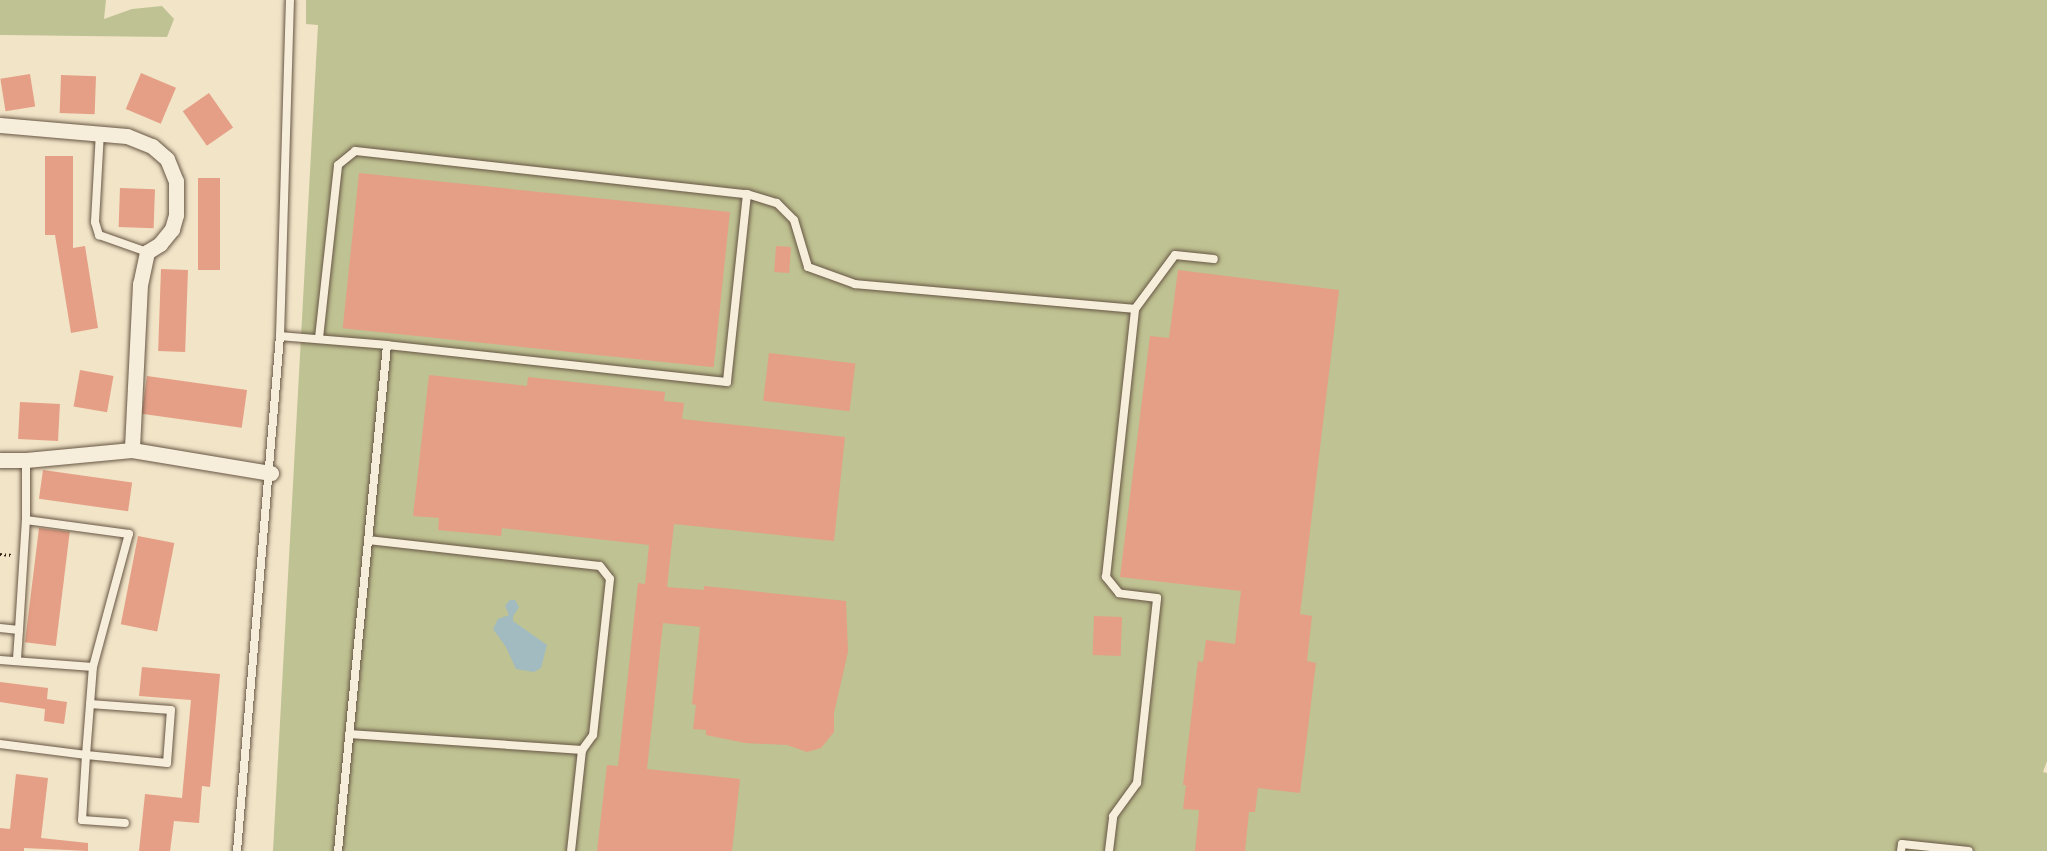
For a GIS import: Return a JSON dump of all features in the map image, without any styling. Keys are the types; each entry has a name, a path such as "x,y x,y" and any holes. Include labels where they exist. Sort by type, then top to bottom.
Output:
{"street":[{"path":"0,125 127,136 152,146 167,159 172,170 176,181 176,215 172,229 160,244 147,252 140,284 132,450"},
{"path":"0,460 26,460 132,450 271,473"}],"lane":[{"path":"237,851 271,473 280,336 290,0"},
{"path":"100,132 96,222 99,235 147,252"},
{"path":"319,338 338,165 355,151 747,194 777,203 794,219 808,267 855,284 1135,309"},
{"path":"280,336 319,338 727,382 747,194"},
{"path":"1109,851 1113,816 1137,783 1157,598 1119,594 1106,577 1135,309 1175,255 1214,259"},
{"path":"338,851 387,345"},
{"path":"17,661 26,520 26,460"},
{"path":"26,520 129,534 93,668 82,820 125,824"},
{"path":"368,540 600,566 610,579 593,735 582,750 571,851"},
{"path":"0,628 19,630"},
{"path":"0,660 93,668"},
{"path":"0,744 167,763 171,710 90,704"},
{"path":"349,734 582,750"},
{"path":"1901,851 1902,844 1969,851"}],"green space":[{"path":"0,0 106,0 104,19 132,9 162,6 174,19 167,37 0,35"},
{"path":"306,0 2047,0 2047,761 2043,772 2047,773 2047,851 273,851 318,25 306,24"}],"water":[{"path":"510,600 515,600 519,607 513,616 513,621 547,645 541,668 534,672 516,669 506,647 493,629 498,619 509,615 505,606"}],"building":[{"path":"141,73 176,88 161,124 126,109"},
{"path":"30,74 35,107 6,111 0,79"},
{"path":"61,75 96,76 95,114 60,113"},
{"path":"209,93 233,127 207,146 183,111"},
{"path":"45,156 73,156 73,248 85,246 98,328 71,333 55,235 45,235"},
{"path":"359,173 730,212 714,367 343,328"},
{"path":"198,178 220,178 220,270 198,270"},
{"path":"120,188 155,189 154,228 119,227"},
{"path":"776,246 791,247 789,273 774,272"},
{"path":"161,269 188,270 185,352 158,351"},
{"path":"1178,270 1339,290 1300,614 1312,616 1307,661 1316,663 1300,793 1258,788 1255,812 1249,812 1245,851 1195,851 1199,810 1183,809 1186,785 1183,785 1198,661 1203,662 1206,640 1235,644 1241,591 1120,577 1150,336 1169,338"},
{"path":"769,353 855,364 850,411 763,401"},
{"path":"80,370 113,376 107,412 74,406"},
{"path":"429,375 527,386 528,377 665,392 664,401 684,403 682,419 845,437 834,541 674,524 667,587 704,590 704,586 846,601 848,652 834,713 834,732 821,748 807,752 787,745 745,743 706,735 706,730 693,729 696,705 692,704 700,627 663,623 647,769 740,779 732,851 597,851 607,765 618,766 638,583 645,584 649,545 502,528 501,536 438,530 439,518 413,516"},
{"path":"147,376 247,390 242,428 142,414"},
{"path":"20,402 60,404 58,441 18,439"},
{"path":"43,470 132,483 128,511 39,499"},
{"path":"39,528 70,532 56,646 25,642"},
{"path":"138,536 174,543 157,631 121,624"},
{"path":"1094,616 1122,617 1121,656 1093,655"},
{"path":"142,667 220,674 210,787 202,786 199,823 174,821 170,851 139,851 145,794 182,798 191,700 139,696"},
{"path":"0,682 48,688 47,699 67,702 64,724 44,721 45,709 0,702"},
{"path":"16,774 48,778 41,838 88,843 88,851 24,848 24,851 0,851 0,828 10,829"}]}
